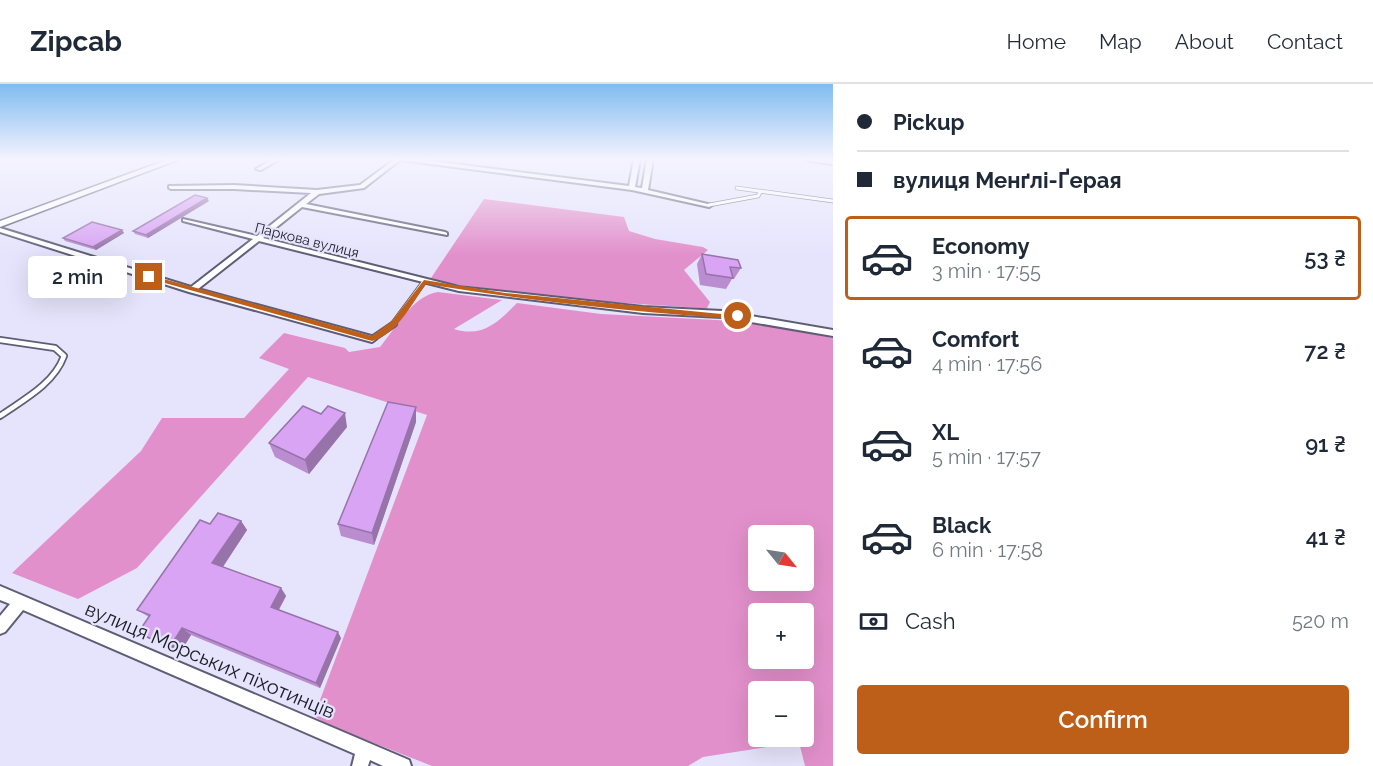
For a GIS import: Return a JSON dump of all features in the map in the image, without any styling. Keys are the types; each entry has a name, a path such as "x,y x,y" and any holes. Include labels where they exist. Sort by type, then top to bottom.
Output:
{"main road":[{"path":"0,224 90,191"}],"street":[{"path":"298,191 328,191"},
{"path":"645,191 709,205"},
{"path":"192,290 304,205 317,192"},
{"path":"304,205 445,234"},
{"name":"Паркова вулиця","path":"185,220 459,289 631,309 732,315 833,333"},
{"path":"0,230 192,290 372,339"},
{"name":"вулиця Морських піхотинців","path":"0,593 363,758 403,766"},
{"path":"0,627 21,602"}],"lane":[{"path":"709,205 758,196 761,191 833,201"},
{"path":"372,339 381,336 395,322 424,282"},
{"path":"0,340 55,348 64,356 59,369 0,416"}],"shaded area":[{"path":"484,199 624,217 629,231 655,239 703,247 708,250 684,270 710,302 707,308 699,308 580,300 436,282 431,278"},
{"path":"438,292 502,300 454,329 464,331 482,330 489,327 517,303 601,314 754,322 833,338 833,766 805,766 800,747 814,747 814,681 748,681 748,747 767,747 703,757 688,766 432,766 326,724 314,716 427,415 308,377 137,568 78,599 12,573 141,451 162,418 244,418 289,369 259,358 284,333 345,348 349,352 380,347 412,306"}],"building":[{"path":"195,195 207,198 146,235 133,231"},
{"path":"92,222 122,230 93,247 63,238"},
{"path":"702,254 738,260 741,268 730,267 733,278 706,274"},
{"path":"388,402 416,407 372,533 338,524"},
{"path":"303,406 321,414 328,406 345,413 305,460 269,443"},
{"path":"218,513 241,521 212,563 281,588 271,607 338,632 316,683 182,628 170,647 138,633 150,615 137,610 200,520 210,524"}],"route":[{"path":"149,277 372,339 381,336 395,322 424,282 505,295 643,310 738,316"}]}
